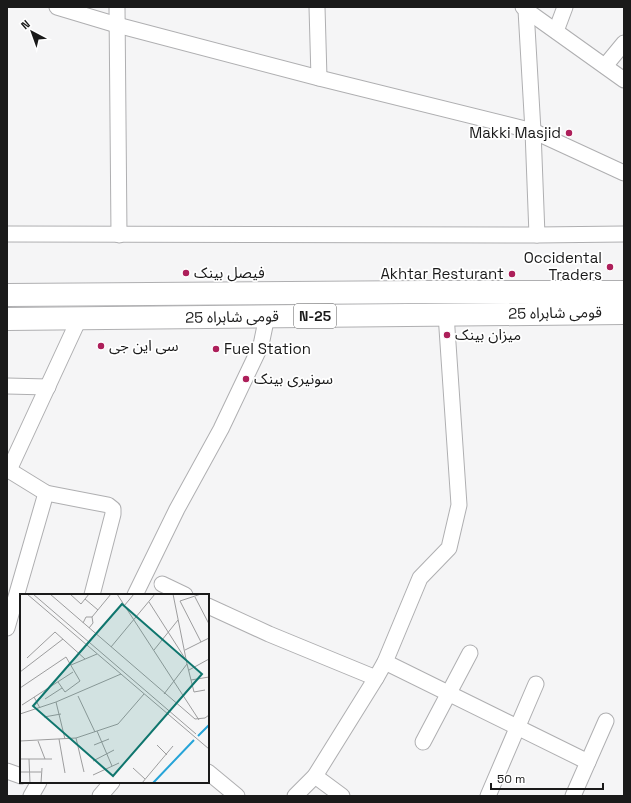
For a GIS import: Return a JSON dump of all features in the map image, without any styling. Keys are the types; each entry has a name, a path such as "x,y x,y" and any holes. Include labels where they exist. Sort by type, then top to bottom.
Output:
{"highway":[{"name":"قومی شاہراہ 25","path":"7,296 418,292 624,292"},
{"name":"قومی شاہراہ 25","path":"7,319 624,313"}],"street":[{"path":"57,7 117,25 533,132 624,174"},
{"path":"117,7 119,234"},
{"path":"317,7 319,78"},
{"path":"556,31 565,7"},
{"path":"525,8 624,80"},
{"path":"525,8 533,132 537,235"},
{"path":"605,66 624,43"},
{"path":"7,234 624,234"},
{"path":"295,796 315,776 376,678 385,662 420,578 449,548 460,505 446,314"},
{"path":"135,594 177,509 235,401 261,345 266,316"},
{"path":"79,319 8,470 46,493 108,505 113,509 92,594"},
{"path":"7,386 48,387"},
{"path":"7,628 20,594 46,493"},
{"path":"162,584 183,594"},
{"path":"209,606 269,634 376,678"},
{"path":"423,742 470,653"},
{"path":"385,662 588,762"},
{"path":"488,796 536,684"},
{"path":"573,796 606,721"},
{"path":"7,771 20,776"},
{"path":"209,773 237,796"},
{"path":"315,776 342,796"},
{"path":"31,796 38,783"},
{"path":"100,796 111,783"}],"place":[{"name":"Makki Masjid","path":"569,133"},
{"name":"Occidental Traders","path":"610,267"},
{"name":"فیصل بینک","path":"186,273"},
{"name":"Akhtar Resturant","path":"512,274"},
{"name":"میزان بینک","path":"447,335"},
{"name":"سی این جی","path":"101,346"},
{"name":"Fuel Station","path":"216,349"},
{"name":"سونیری بینک","path":"246,379"}]}
